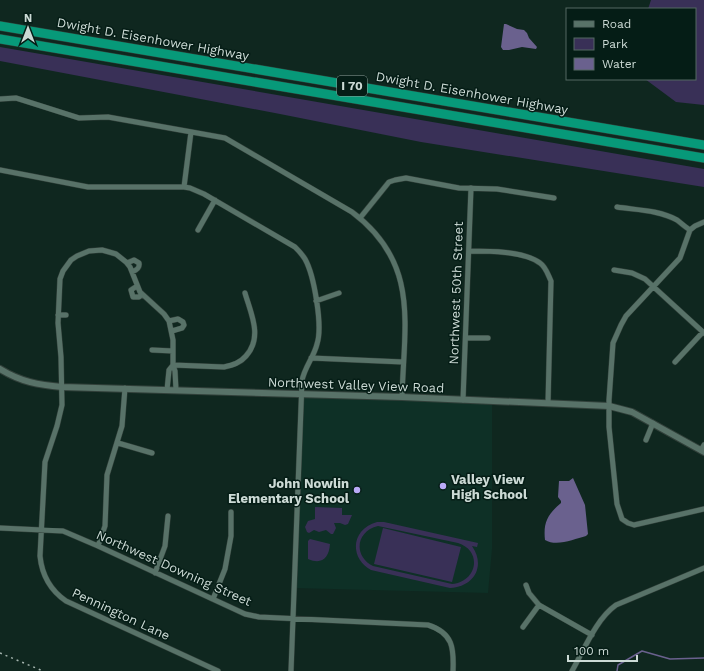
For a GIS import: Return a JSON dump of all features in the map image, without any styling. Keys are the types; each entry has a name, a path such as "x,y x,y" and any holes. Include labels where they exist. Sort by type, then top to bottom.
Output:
{"highway":[{"name":"Dwight D. Eisenhower Highway","path":"0,26 704,145"},
{"name":"Dwight D. Eisenhower Highway","path":"0,39 704,158"}],"street":[{"path":"0,100 10,98 22,99 72,117 108,117 225,138 352,212 360,218 383,244 394,263 401,281 406,310 402,397"},
{"path":"184,187 191,132"},
{"path":"0,170 88,187 184,187 196,190 300,251 308,265 316,301 319,322 319,337 303,376 291,671"},
{"path":"360,218 389,182 406,178 459,188 497,189 554,198"},
{"name":"Northwest 50th Street","path":"463,400 471,188"},
{"path":"198,230 215,200"},
{"path":"617,207 666,215 677,220 690,230"},
{"path":"704,222 690,230 680,258 626,316 616,335 612,354 609,406 609,427 617,504 622,519 628,523 634,524 704,509"},
{"name":"Pennington Lane","path":"132,272 138,268 139,262 134,260 127,263 116,254 102,250 88,251 71,260 63,271 60,279 58,315 62,387 61,412 45,462 40,556 42,570 50,586 60,598 218,671"},
{"path":"469,250 497,251 533,259 541,264 547,272 551,281 548,402"},
{"path":"127,263 142,294 164,314 169,321 172,331 173,365 175,371 176,390"},
{"path":"614,270 639,275 654,286 704,332 675,362"},
{"path":"137,286 132,290 133,297 139,297 142,294"},
{"path":"173,365 224,367 232,366 244,358 253,345 255,335 255,328 245,293"},
{"path":"316,301 339,294"},
{"path":"58,315 66,315"},
{"path":"169,321 178,319 183,322 184,325 182,328 172,331"},
{"path":"466,338 488,338"},
{"path":"152,350 173,351"},
{"path":"311,358 403,362"},
{"path":"167,390 169,370 173,365"},
{"name":"Northwest Valley View Road","path":"0,369 28,382 40,385 62,387 548,402 609,406 632,412 703,449"},
{"path":"98,546 105,526 107,475 122,426 125,388"},
{"path":"646,440 653,423"},
{"path":"118,443 152,453"},
{"path":"212,599 224,569 231,536 231,512"},
{"path":"155,573 165,546 168,516"},
{"name":"Northwest Downing Street","path":"0,528 63,531 252,616 268,619 422,624 435,627 446,634 452,645 454,652 453,671"},
{"path":"572,671 603,617 616,605 704,568"},
{"path":"526,585 529,593 539,605 592,635"},
{"path":"523,627 539,605"}],"shaded area":[{"path":"302,395 492,401 492,549 488,593 294,588"}],"green space":[{"path":"651,0 704,0 704,105 676,102 646,80 696,80 696,8 648,8"},
{"path":"0,47 704,169 704,187 421,142 0,61"},
{"path":"315,507 342,508 342,515 352,515 348,524 345,525 334,523 336,528 333,534 326,530 319,532 314,530 309,533 305,527 308,521 315,519"},
{"path":"377,522 384,522 478,543 477,547 472,546 478,561 478,568 471,580 466,584 450,588 371,570 364,565 356,551 358,537 368,526","holes":["378,526 458,543 466,547 471,552 474,559 474,566 467,578 452,584 373,566 362,556 360,550 361,538 365,533"]},
{"path":"383,528 461,547 452,582 374,564"},
{"path":"310,539 330,544 328,553 321,561 313,561 308,559 308,541"}],"water":[{"path":"504,24 524,30 537,47 536,49 522,47 503,50 501,47"},
{"path":"573,478 585,505 588,534 586,536 560,543 545,540 547,519 561,503 558,497 559,481 569,481"}],"waterway":[{"path":"617,671 618,665 642,651 670,659 704,658"}],"railway":[{"path":"0,653 43,671"}],"place":[{"name":"Valley View High School","path":"443,486"},
{"name":"John Nowlin Elementary School","path":"357,490"}]}
